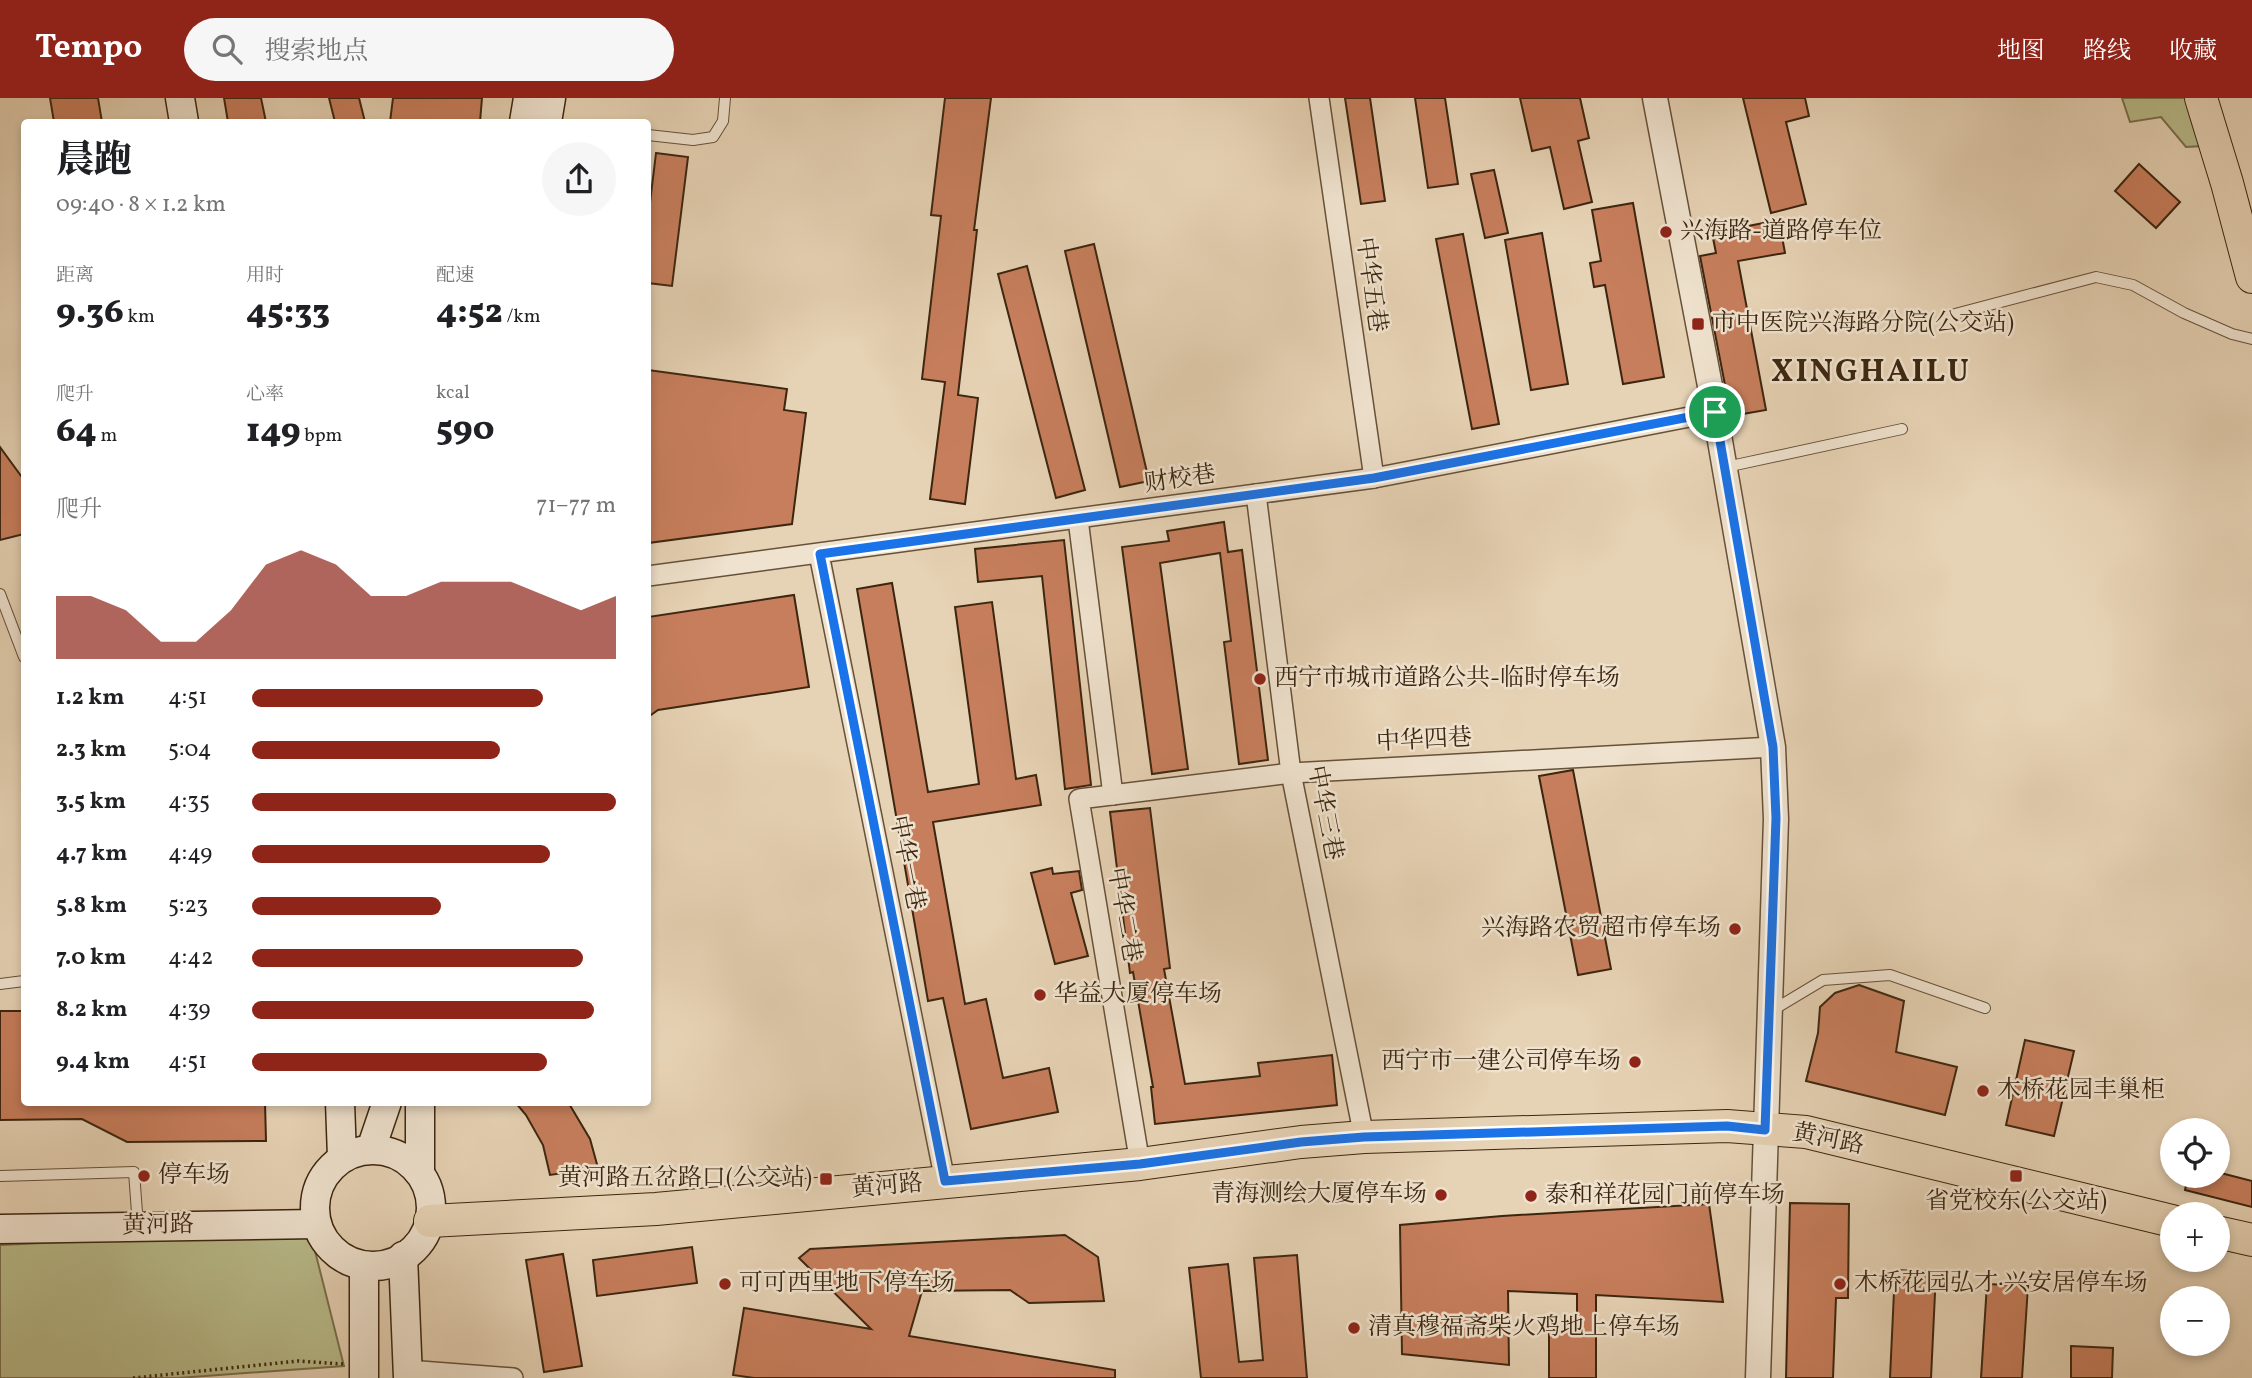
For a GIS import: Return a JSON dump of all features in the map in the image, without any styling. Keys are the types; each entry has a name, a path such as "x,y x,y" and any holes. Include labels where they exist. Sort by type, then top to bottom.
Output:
{"main road":[{"path":"180,98 184,119"},
{"path":"524,119 528,98"},
{"path":"548,119 551,98"},
{"path":"2201,98 2252,277"},
{"path":"2221,98 2252,199"},
{"path":"340,1106 342,1157"},
{"path":"371,1149 386,1106"},
{"path":"420,1106 420,1172 429,1191 430,1220 420,1243 412,1252 394,1263 384,1265 364,1266 347,1261 331,1249 316,1224 315,1196 322,1177 342,1157 371,1149 396,1154 420,1172"},
{"name":"黄河路","path":"430,1220 656,1209 1140,1164 1301,1142 1364,1137 1727,1126 1806,1132 2160,1218"},
{"name":"黄河路","path":"0,1228 316,1224"},
{"path":"2230,1235 2252,1240"},
{"path":"403,1256 407,1374"},
{"path":"364,1266 364,1371"}],"street":[{"name":"中华五巷","path":"1319,98 1374,478"},
{"path":"1656,98 1725,467 1773,747 1776,818 1758,1378"},
{"name":"财校巷","path":"651,576 1374,478 1715,412"},
{"name":"中华三巷","path":"1256,494 1291,773 1364,1137"},
{"path":"1078,519 1113,794"},
{"name":"中华一巷","path":"820,554 945,1181"},
{"name":"中华四巷","path":"1079,799 1291,773 1773,747"},
{"name":"中华二巷","path":"1079,799 1140,1164"},
{"path":"407,1374 513,1378"}],"lane":[{"path":"651,135 693,140 713,137 723,121 725,98"},
{"path":"1955,314 2096,277 2133,285 2183,313 2232,334 2252,339"},
{"path":"1725,467 1902,429"},
{"path":"0,594 21,649"},
{"path":"1769,1012 1823,980 1890,975 1985,1007"},
{"path":"0,984 21,981"},
{"path":"0,1176 134,1172 138,1227"}],"path":[{"path":"133,1378 298,1361 364,1371"}],"green space":[{"path":"2122,98 2188,98 2203,146 2186,147 2161,117 2130,122"},
{"path":"302,1231 315,1251 344,1366 178,1378 0,1378 0,1245"}],"building":[{"path":"50,98 98,98 102,119 54,119"},
{"path":"224,98 261,98 265,119 228,119"},
{"path":"329,98 359,98 364,119 334,119"},
{"path":"393,98 482,98 480,119 390,119"},
{"path":"945,98 991,98 974,230 977,230 958,395 978,398 965,504 930,499 945,382 922,379 941,216 931,215"},
{"path":"1345,98 1370,98 1385,201 1361,204"},
{"path":"1415,98 1445,98 1458,184 1428,188"},
{"path":"1520,98 1580,98 1589,138 1578,141 1592,202 1564,209 1550,147 1532,151"},
{"path":"1743,98 1805,98 1809,116 1786,122 1806,204 1771,213"},
{"path":"656,153 688,157 672,286 651,283 651,194"},
{"path":"2139,164 2180,202 2156,228 2115,191"},
{"path":"1494,170 1508,233 1485,238 1471,174"},
{"path":"1633,203 1664,377 1623,384 1605,285 1594,287 1590,263 1601,261 1592,210"},
{"path":"1779,220 1785,253 1738,261 1766,410 1731,416 1700,256 1716,253 1712,233"},
{"path":"1542,233 1568,384 1531,390 1505,240"},
{"path":"1463,234 1499,424 1472,429 1436,239"},
{"path":"1094,244 1149,481 1120,487 1065,251"},
{"path":"1027,266 1085,490 1056,498 998,274"},
{"path":"651,370 787,389 784,410 806,413 792,524 651,543"},
{"path":"0,447 21,476 21,535 0,540"},
{"path":"1224,522 1228,552 1242,550 1268,760 1239,764 1224,642 1231,641 1220,553 1160,563 1188,769 1152,774 1122,547 1169,541 1167,531"},
{"path":"1064,540 1091,785 1065,789 1042,576 978,582 975,549"},
{"path":"892,583 928,792 979,784 955,607 992,602 1016,779 1036,775 1041,805 933,822 965,1004 986,999 1003,1078 1049,1068 1058,1112 971,1129 943,998 928,1001 857,589"},
{"path":"794,595 809,687 658,710 651,715 651,617"},
{"path":"1573,770 1611,969 1578,975 1539,776"},
{"path":"1150,808 1170,968 1164,969 1185,1084 1260,1076 1258,1063 1332,1055 1337,1105 1155,1124 1153,1087 1133,972 1130,973 1110,812"},
{"path":"1052,868 1053,874 1079,871 1082,890 1071,893 1088,956 1055,964 1031,873"},
{"path":"1859,985 1904,1001 1896,1052 1957,1067 1945,1115 1806,1081 1818,1033 1820,1007 1835,993"},
{"path":"0,1011 21,1011 21,1106 265,1106 266,1141 127,1142 82,1119 0,1120"},
{"path":"2025,1040 2074,1051 2054,1136 2006,1125"},
{"path":"518,1106 570,1106 590,1139 598,1168 550,1175 543,1145"},
{"path":"2230,1175 2252,1181 2252,1207 2185,1190 2230,1188"},
{"path":"1790,1203 1849,1204 1848,1298 1836,1298 1833,1378 1786,1378"},
{"path":"1709,1204 1723,1302 1596,1295 1596,1378 1549,1378 1549,1331 1577,1331 1577,1294 1508,1291 1509,1365 1402,1354 1400,1225"},
{"path":"1065,1235 1098,1257 1104,1301 1029,1303 1010,1290 922,1291 909,1336 1115,1370 1115,1378 754,1378 733,1375 744,1308 871,1329 799,1258 810,1249"},
{"path":"692,1247 697,1283 597,1296 593,1260"},
{"path":"563,1254 582,1366 544,1372 526,1260"},
{"path":"1297,1255 1307,1378 1201,1378 1189,1268 1228,1264 1239,1362 1263,1360 1254,1258"},
{"path":"1895,1270 1936,1272 1931,1378 1890,1378"},
{"path":"1987,1284 2028,1286 2022,1378 1981,1378"},
{"path":"2071,1346 2113,1348 2112,1378 2071,1378"}],"place":[{"name":"兴海路-道路停车位","path":"1666,232"},
{"name":"市中医院兴海路分院(公交站)","path":"1698,324"},
{"name":"西宁市城市道路公共-临时停车场","path":"1260,679"},
{"name":"兴海路农贸超市停车场","path":"1735,929"},
{"name":"华益大厦停车场","path":"1040,995"},
{"name":"西宁市一建公司停车场","path":"1635,1062"},
{"name":"木桥花园丰巢柜","path":"1983,1091"},
{"name":"停车场","path":"144,1176"},
{"name":"省党校东(公交站)","path":"2016,1176"},
{"name":"黄河路五岔路口(公交站)","path":"826,1179"},
{"name":"青海测绘大厦停车场","path":"1441,1195"},
{"name":"泰和祥花园门前停车场","path":"1531,1196"},
{"name":"可可西里地下停车场","path":"725,1284"},
{"name":"木桥花园弘才·兴安居停车场","path":"1840,1284"},
{"name":"清真穆福斋柴火鸡地上停车场","path":"1354,1328"}],"district":[{"name":"XINGHAILU","path":"1871,373"}],"route":[{"path":"1715,412 1773,747 1776,818 1765,1130 1727,1126 1364,1137 1301,1142 1140,1164 945,1181 820,554 1374,478 1715,412"}]}
